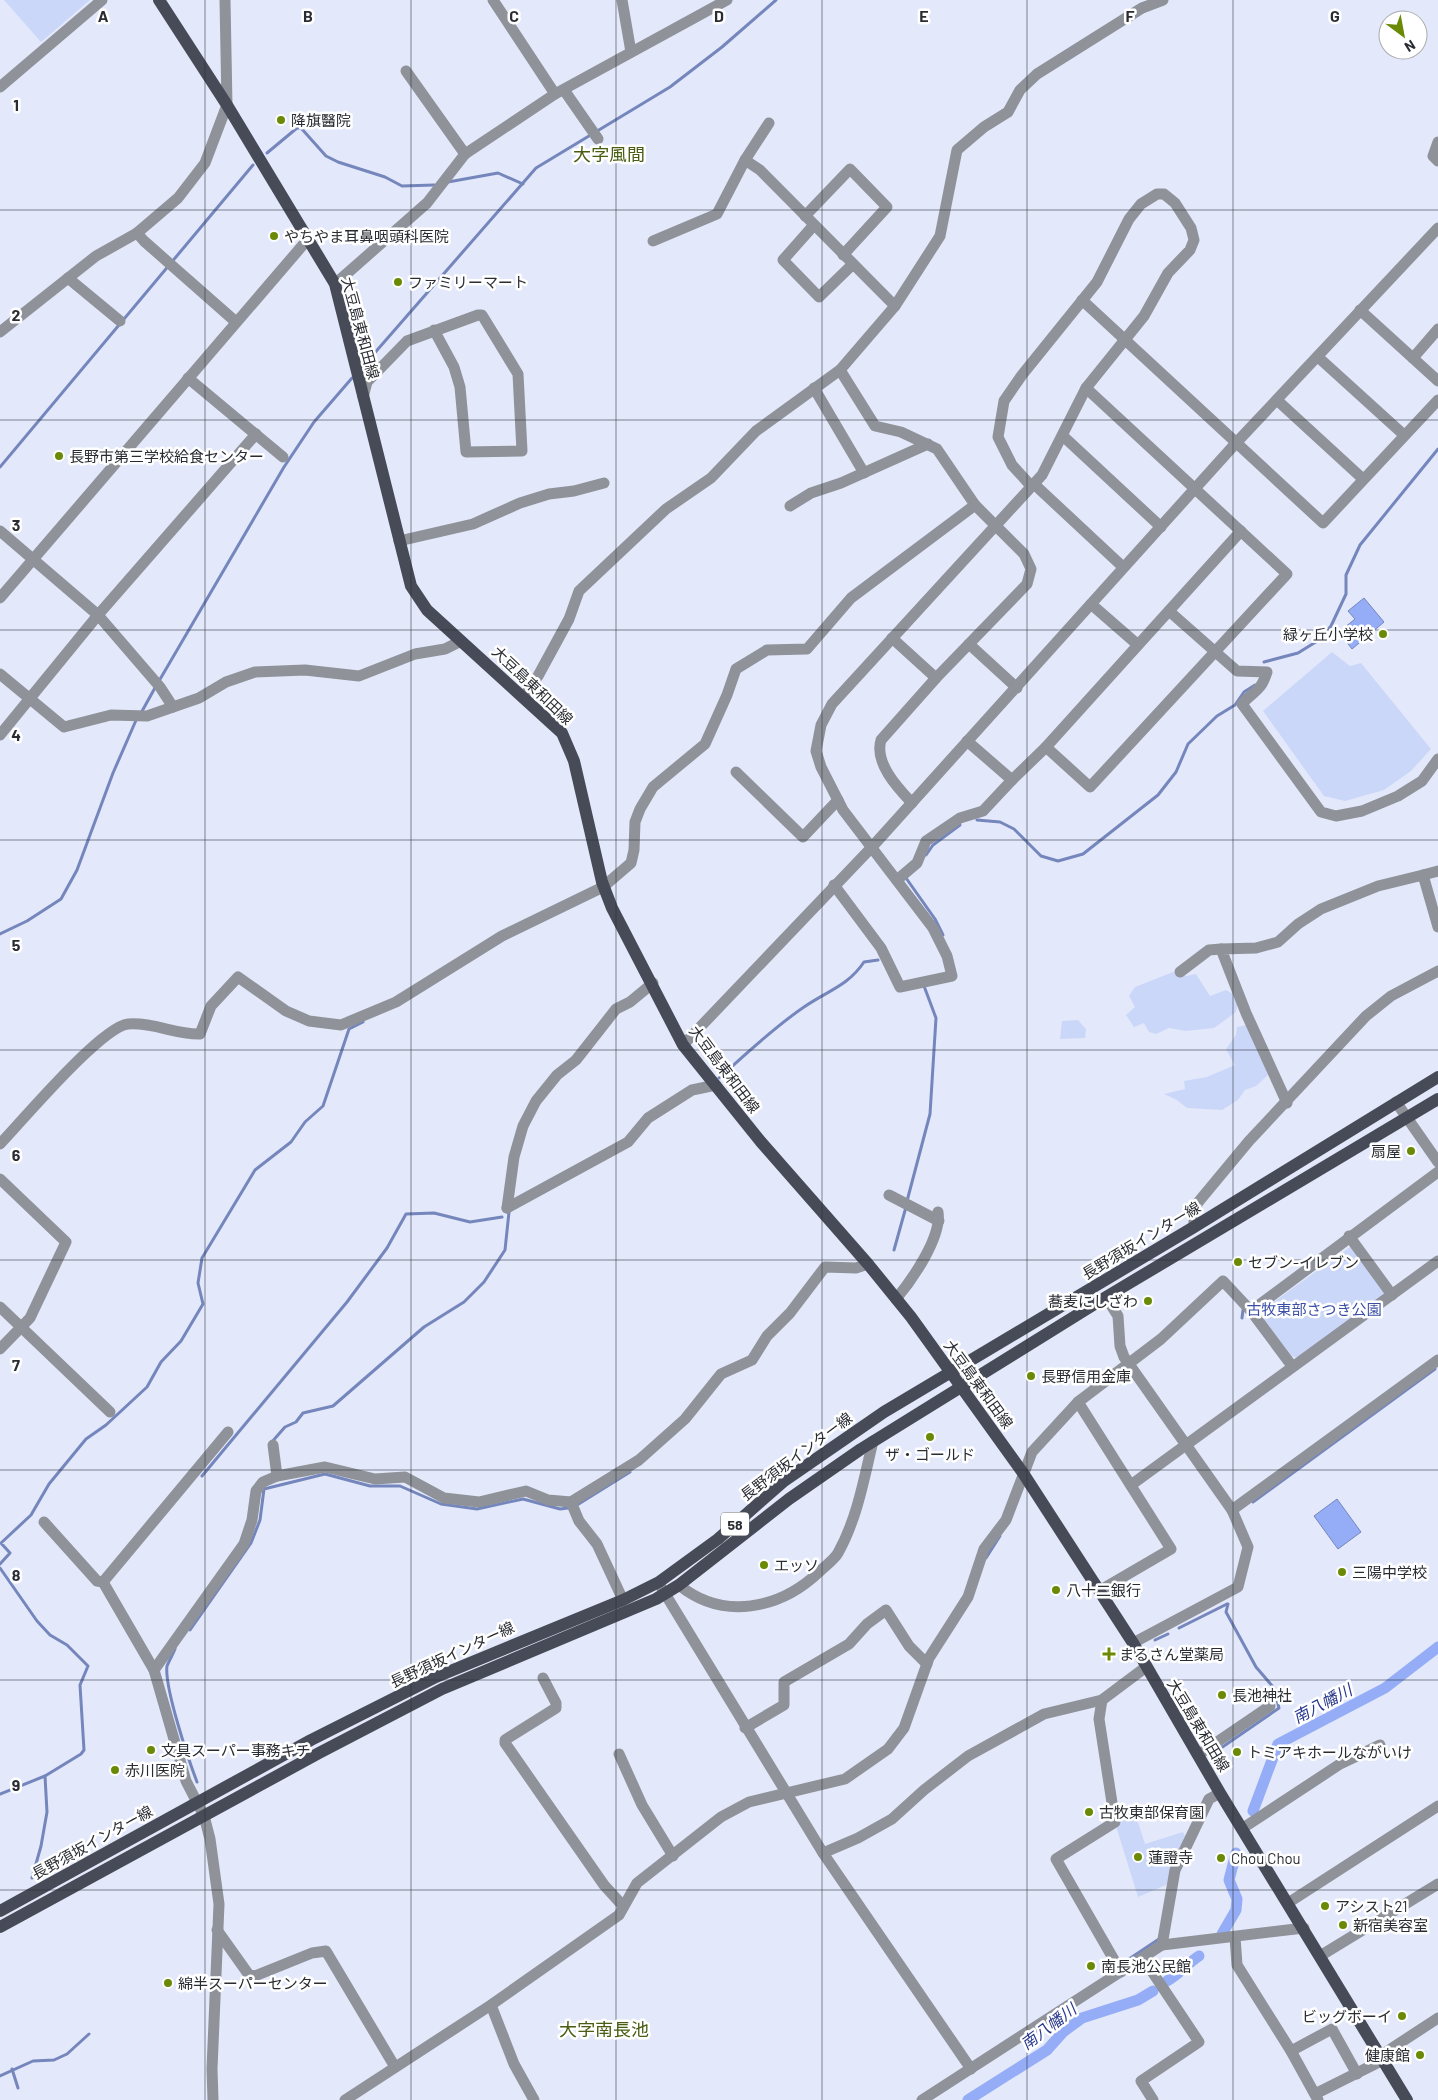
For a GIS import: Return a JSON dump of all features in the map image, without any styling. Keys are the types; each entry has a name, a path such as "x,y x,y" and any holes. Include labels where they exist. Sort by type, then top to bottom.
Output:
{"main road":[{"name":"大豆島東和田線","path":"159,0 227,105 335,284 410,586 427,610 562,733 574,761 604,887 612,908 683,1045 761,1142 868,1264 896,1299 1023,1473 1132,1643 1220,1793 1304,1928 1407,2100"},
{"name":"長野須坂インター線","path":"0,1927 319,1753 442,1689 626,1613 662,1588 784,1482 845,1437 1194,1227 1438,1077"},
{"name":"長野須坂インター線","path":"0,1912 312,1740 436,1677 623,1600 662,1588 679,1585 789,1499 873,1441 1106,1297 1438,1099"}],"street":[{"path":"0,87 102,0"},
{"path":"0,332 96,256 137,232 178,198 205,163 227,105 225,0"},
{"path":"493,0 559,92 596,136"},
{"path":"622,0 631,52"},
{"path":"335,284 427,203 465,154 559,92 727,0"},
{"path":"523,698 538,676 569,619 579,591 666,509 711,478 756,431 840,370 895,306 940,236 957,150 984,127 1008,112 1020,90 1037,74 1142,8 1163,0"},
{"path":"406,71 465,154"},
{"path":"653,241 717,214 745,160 769,123"},
{"path":"1438,142 1433,156 1438,160"},
{"path":"745,160 760,170 895,306"},
{"path":"805,216 850,169 886,207 843,255"},
{"path":"834,885 881,948 900,987 952,976 947,956 933,928 842,810 816,751 822,725 832,704 995,527 1033,485 1048,466 1086,388 1144,316 1168,273 1190,250 1194,240 1191,228 1175,202 1164,194 1157,194 1141,204 1130,219 1097,282 1022,375 1004,401 998,437 1012,465 1033,485 1123,567"},
{"path":"814,225 783,260 818,297 853,264"},
{"path":"683,1045 872,847 1236,443 1438,228"},
{"path":"137,232 172,266 236,322"},
{"path":"0,598 308,239"},
{"path":"68,278 120,321"},
{"path":"1082,300 1323,523 1438,400"},
{"path":"1360,310 1438,381"},
{"path":"363,397 366,382 407,341 434,330 478,315 486,320 518,374 522,451 466,452 460,388 454,367 434,330"},
{"path":"1413,358 1438,329"},
{"path":"1318,357 1404,435"},
{"path":"840,370 876,426 901,432 937,449 975,505 1024,554 1031,569 1031,576 1027,584 936,678 881,740 879,748 888,772 898,788 912,802"},
{"path":"188,378 283,457"},
{"path":"814,388 864,473"},
{"path":"1046,747 1090,787 1286,574 1086,388"},
{"path":"1278,400 1363,479"},
{"path":"0,735 98,615 256,434"},
{"path":"1063,436 1161,527"},
{"path":"790,506 811,493 864,473 928,444"},
{"path":"399,540 473,524 534,498 604,483"},
{"path":"0,1144 91,1048 115,1029 127,1024 158,1026 200,1034 211,1006 238,978 286,1011 309,1021 341,1025 396,1002 502,936 604,887 630,863 634,850 636,822 652,787 705,744 728,695 736,669 766,650 807,649 851,598 975,505"},
{"path":"0,531 34,558 98,615 157,683 173,707"},
{"path":"897,880 916,864 926,841 960,818 983,811 1046,747 1241,531"},
{"path":"1091,604 1138,645"},
{"path":"1169,611 1237,671 1267,672 1262,687 1249,695 1242,704 1320,812 1336,816 1362,811 1398,796 1422,781 1438,759"},
{"path":"892,638 936,678"},
{"path":"0,674 64,727 111,715 139,716 173,707 199,698 226,682 256,672 305,670 359,676 406,657 445,650 461,641"},
{"path":"969,644 1017,688"},
{"path":"967,741 1012,780"},
{"path":"736,772 803,837 838,800"},
{"path":"1180,972 1209,950 1256,948 1278,942 1298,924 1321,909 1378,886 1438,871"},
{"path":"1422,875 1438,927"},
{"path":"1221,948 1246,1013 1287,1103"},
{"path":"1194,1227 1194,1208 1250,1141 1366,1016 1391,996 1438,971"},
{"path":"652,983 630,1002 616,1009 582,1054 557,1075 536,1101 523,1126 514,1157 507,1208 628,1142 648,1118 692,1090 716,1085"},
{"path":"1396,1102 1438,1162"},
{"path":"1251,1311 1349,1236 1438,1172"},
{"path":"0,1179 66,1242 30,1318 0,1349"},
{"path":"889,1195 938,1216 913,1279 896,1299"},
{"path":"1349,1236 1392,1295"},
{"path":"1131,1485 1438,1261"},
{"path":"154,1670 244,1544 252,1520 256,1491 263,1482 277,1476 325,1467 375,1479 404,1477 444,1498 479,1502 526,1491 548,1500 571,1502 639,1460 685,1419 720,1374 752,1360 767,1336 790,1313 825,1267 856,1268 868,1264"},
{"path":"345,2100 491,2005 619,1915 637,1883 673,1856 690,1840 737,1808 748,1802 845,1778 888,1750 904,1728 927,1664 968,1597 979,1559 1006,1520 1032,1452 1078,1402 1161,1339 1223,1281 1251,1311 1292,1366"},
{"path":"1106,1297 1118,1316 1120,1346 1128,1363 1232,1510 1248,1547 1238,1587 1132,1643"},
{"path":"0,1307 110,1412"},
{"path":"1232,1510 1438,1360"},
{"path":"1078,1402 1171,1549 1099,1591"},
{"path":"103,1582 228,1432"},
{"path":"679,1585 690,1594 712,1603 758,1606 782,1598 805,1585 838,1555 864,1485 873,1441"},
{"path":"274,1445 277,1476"},
{"path":"571,1502 579,1521 596,1544 623,1600"},
{"path":"44,1522 97,1581 103,1582"},
{"path":"103,1582 154,1670 186,1781 204,1816 210,1839 219,1904 212,2069 213,2100"},
{"path":"662,1588 745,1728 823,1853 970,2069"},
{"path":"745,1728 784,1705 784,1682 849,1644 867,1624 886,1610 909,1646 927,1664"},
{"path":"823,1853 858,1838 892,1819 924,1790 968,1756 1044,1714 1102,1700 1146,1668"},
{"path":"542,1678 556,1703 556,1708 505,1740 505,1743 604,1885 623,1906"},
{"path":"1102,1700 1099,1719 1115,1822 1056,1859 1121,1972"},
{"path":"1198,1755 1270,1706"},
{"path":"1242,1828 1340,1764 1380,1745"},
{"path":"619,1754 642,1805 673,1856"},
{"path":"1162,1945 1175,1870 1209,1799 1220,1793"},
{"path":"1288,1903 1436,1810"},
{"path":"1320,1956 1438,1884"},
{"path":"922,2100 1162,1945 1304,1928"},
{"path":"217,1930 249,1975 255,1976 312,1952 326,1951 395,2068"},
{"path":"1235,1937 1237,1966 1291,2050 1316,2097 1382,2058 1438,2018"},
{"path":"1143,1958 1199,2042 1141,2081 1153,2100"},
{"path":"491,2005 514,2064 534,2100"},
{"path":"1291,2050 1332,2029 1357,2074"}],"green space":[{"path":"4,0 90,0 41,42"},
{"path":"1332,652 1350,666 1361,663 1431,749 1411,771 1384,790 1345,801 1324,796 1263,711"},
{"path":"1173,972 1186,976 1196,974 1210,996 1226,990 1239,997 1236,1012 1214,1028 1186,1031 1169,1028 1156,1034 1149,1032 1144,1023 1134,1027 1126,1015 1135,1007 1129,996 1135,987"},
{"path":"1078,1020 1086,1029 1085,1038 1060,1039 1062,1021"},
{"path":"1251,1024 1268,1075 1256,1086 1245,1090 1238,1100 1222,1110 1187,1108 1177,1100 1164,1094 1185,1089 1184,1081 1207,1077 1235,1065 1226,1049 1236,1035 1237,1027"},
{"name":"古牧東部さつき公園","path":"1353,1245 1384,1289 1384,1295 1298,1358 1291,1356 1261,1315 1261,1311"},
{"path":"1135,1813 1145,1844 1183,1832 1185,1836 1166,1885 1138,1897 1116,1826"}],"water":[{"path":"1364,598 1384,622 1352,649 1339,632 1355,619 1348,611"},
{"path":"1337,1499 1361,1532 1338,1549 1314,1516"}],"waterway":[{"path":"365,364 536,168 670,87 722,47 776,0"},
{"path":"267,153 297,128 301,128 326,156 338,162 385,177 402,186 434,185"},
{"path":"0,467 253,165"},
{"path":"448,182 498,173 523,184"},
{"path":"159,681 284,467 314,422 352,378"},
{"path":"1264,662 1298,653 1319,640 1331,626 1346,594 1346,575 1360,545 1438,449"},
{"path":"977,820 1000,822 1014,829 1041,856 1058,861 1083,854 1158,795 1176,772 1188,744 1217,716 1235,705 1244,692 1255,685"},
{"path":"141,713 156,686"},
{"path":"0,934 27,921 61,899 77,870 113,773 137,718"},
{"path":"926,855 933,845 960,825"},
{"path":"906,878 935,919 943,935"},
{"path":"719,1078 781,1024 804,1007 844,983 864,962 878,960"},
{"path":"907,1201 930,1114 936,1018 924,986"},
{"path":"0,1564 10,1553 1,1543 31,1515 49,1484 86,1439 106,1425 147,1387 161,1362 181,1341 203,1304 198,1283 202,1258 255,1170 291,1142 305,1122 323,1106 349,1029 363,1022"},
{"path":"894,1250 906,1207"},
{"path":"271,1443 285,1427 296,1422 303,1413 333,1406 424,1327 464,1302 484,1282 505,1250 509,1212"},
{"path":"202,1476 347,1302 387,1248 406,1214 434,1213 470,1222 502,1217"},
{"path":"1242,1318 1243,1310"},
{"path":"1253,1502 1435,1369"},
{"path":"577,1505 630,1472"},
{"path":"190,1630 251,1543 260,1520 264,1489 325,1474 370,1486 400,1486 441,1504 477,1509 523,1499 560,1509 568,1508"},
{"path":"986,1558 1000,1536"},
{"path":"0,1568 37,1621 50,1635 67,1645 88,1666 80,1685 84,1750 81,1754 45,1776 47,1812 41,1846 32,1878"},
{"path":"1179,1628 1227,1604"},
{"path":"1221,1748 1279,1708 1274,1688 1256,1667 1226,1612 1228,1604"},
{"path":"1155,1640 1168,1634"},
{"name":"南八幡川","path":"1253,1811 1278,1744 1385,1688 1438,1647"},
{"path":"175,1649 167,1666 169,1690 197,1782"},
{"path":"0,1794 45,1776"},
{"name":"南八幡川","path":"1222,1934 1236,1910 1237,1899 1229,1880 1236,1853"},
{"path":"1123,1963 1159,1939"},
{"name":"南八幡川","path":"1167,1981 1199,1956"},
{"name":"南八幡川","path":"968,2100 1047,2050 1063,2032 1082,2018 1138,2000 1153,1991"},
{"path":"0,2076 33,2061 54,2060 67,2054 89,2034"},
{"path":"12,2069 18,2088"}],"place":[{"name":"降旗醫院","path":"281,120"},
{"name":"やちやま耳鼻咽頭科医院","path":"274,236"},
{"name":"ファミリーマート","path":"398,282"},
{"name":"長野市第三学校給食センター","path":"59,456"},
{"name":"緑ヶ丘小学校","path":"1383,634"},
{"name":"扇屋","path":"1411,1151"},
{"name":"セブン-イレブン","path":"1238,1262"},
{"name":"蕎麦にしざわ","path":"1148,1301"},
{"name":"長野信用金庫","path":"1031,1376"},
{"name":"ザ・ゴールド","path":"930,1437"},
{"name":"エッソ","path":"764,1565"},
{"name":"三陽中学校","path":"1342,1572"},
{"name":"八十二銀行","path":"1056,1590"},
{"name":"まるさん堂薬局","path":"1109,1654"},
{"name":"長池神社","path":"1222,1695"},
{"name":"文具スーパー事務キチ","path":"151,1750"},
{"name":"トミアキホールながいけ","path":"1237,1752"},
{"name":"赤川医院","path":"115,1770"},
{"name":"古牧東部保育園","path":"1089,1812"},
{"name":"蓮證寺","path":"1138,1857"},
{"name":"Chou Chou","path":"1221,1858"},
{"name":"アシスト21","path":"1325,1906"},
{"name":"新宿美容室","path":"1343,1925"},
{"name":"南長池公民館","path":"1091,1966"},
{"name":"綿半スーパーセンター","path":"168,1983"},
{"name":"ビッグボーイ","path":"1402,2016"},
{"name":"健康館","path":"1420,2055"}],"district":[{"name":"大字風間","path":"609,154"},
{"name":"大字南長池","path":"604,2029"}]}
